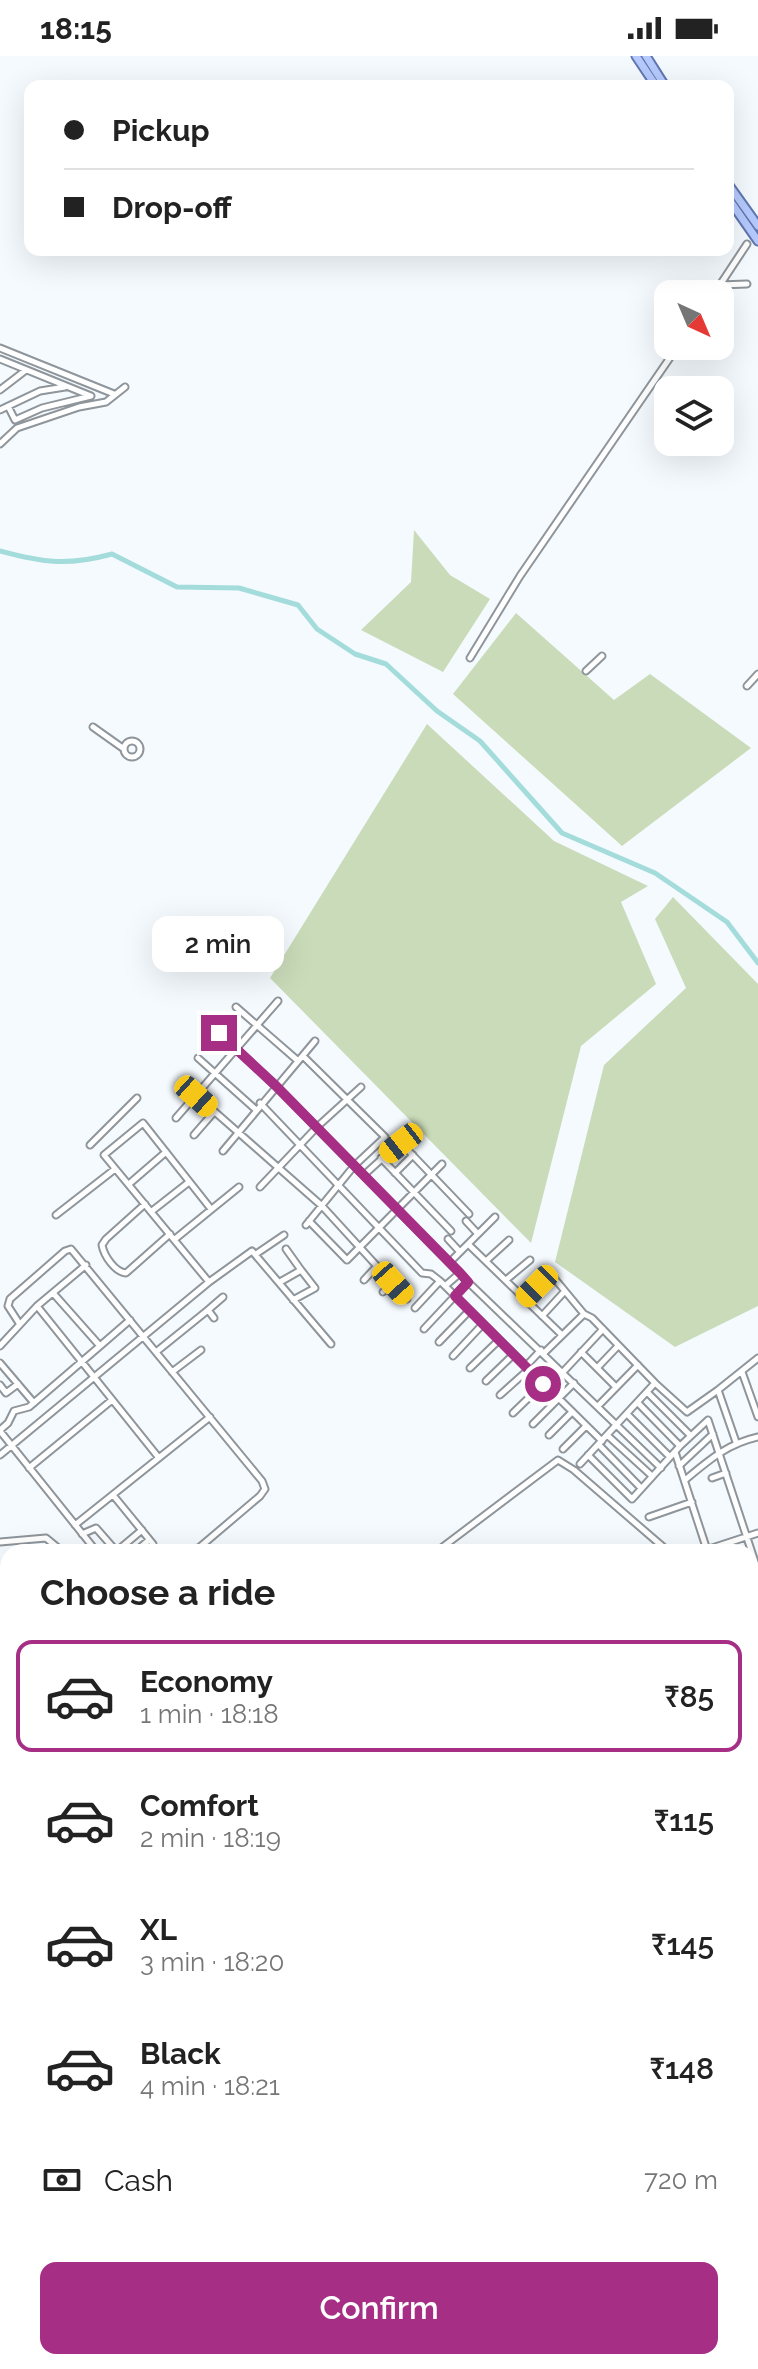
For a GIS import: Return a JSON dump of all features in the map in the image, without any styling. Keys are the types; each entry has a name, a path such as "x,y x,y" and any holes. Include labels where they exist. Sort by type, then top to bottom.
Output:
{"main road":[{"path":"636,56 652,80"},
{"path":"646,56 661,80"},
{"path":"734,192 758,226"},
{"path":"734,207 758,241"}],"street":[{"path":"723,280 747,244"},
{"path":"734,284 747,284"},
{"path":"0,348 114,394"},
{"path":"0,359 91,396 98,404"},
{"path":"470,658 520,576 668,360"},
{"path":"0,390 26,370"},
{"path":"0,410 40,391 65,387"},
{"path":"0,444 24,424 106,402 125,387"},
{"path":"8,406 15,420 42,408 91,396"},
{"path":"586,671 602,656"},
{"path":"747,686 758,674"},
{"path":"93,727 124,749"},
{"path":"176,1118 278,1001"},
{"path":"236,1007 300,1058 385,1137 354,1166 308,1223 347,1260 442,1164"},
{"path":"219,1033 276,1086 468,1282 661,1468"},
{"path":"223,1151 315,1041"},
{"path":"198,1058 299,1144 377,1229 420,1271 431,1274 455,1296 586,1426 641,1488"},
{"path":"182,1083 322,1206 407,1299"},
{"path":"260,1187 299,1144 361,1087"},
{"path":"90,1145 137,1098"},
{"path":"194,1135 214,1112"},
{"path":"209,1282 104,1155 143,1123 211,1209"},
{"path":"364,1175 407,1136"},
{"path":"401,1143 469,1214"},
{"path":"129,1184 166,1152"},
{"path":"395,1173 413,1155"},
{"path":"381,1158 451,1231"},
{"path":"56,1215 115,1169"},
{"path":"152,1211 189,1182"},
{"path":"145,1204 102,1245 118,1270 126,1273 239,1187"},
{"path":"450,1262 495,1217"},
{"path":"466,1221 478,1234"},
{"path":"0,1455 209,1282 247,1253 256,1254 284,1235"},
{"path":"448,1239 460,1252"},
{"path":"486,1261 509,1240"},
{"path":"468,1244 562,1335"},
{"path":"19,1323 8,1306 15,1293 67,1249 86,1265 262,1481 265,1489 203,1544"},
{"path":"286,1249 315,1288 293,1300"},
{"path":"256,1254 331,1344"},
{"path":"506,1280 530,1260"},
{"path":"0,1346 37,1306 86,1265"},
{"path":"364,1280 377,1266"},
{"path":"280,1282 301,1270"},
{"path":"415,1308 460,1273"},
{"path":"524,1299 550,1273 584,1314 687,1412 758,1358"},
{"path":"424,1329 468,1282"},
{"path":"383,1292 393,1283"},
{"path":"542,1316 565,1291"},
{"path":"53,1293 100,1346"},
{"path":"156,1352 223,1297"},
{"path":"37,1306 159,1458"},
{"path":"208,1310 214,1318"},
{"path":"439,1342 469,1311"},
{"path":"500,1395 542,1351 584,1314"},
{"path":"90,1544 0,1431 14,1411 34,1403 130,1320"},
{"path":"453,1356 483,1324"},
{"path":"563,1372 603,1329"},
{"path":"470,1368 499,1340"},
{"path":"597,1368 618,1346"},
{"path":"172,1372 201,1350"},
{"path":"581,1352 616,1387"},
{"path":"486,1381 514,1354"},
{"path":"0,1363 34,1403"},
{"path":"598,1406 638,1365"},
{"path":"742,1372 758,1417"},
{"path":"533,1424 574,1383"},
{"path":"580,1464 655,1383"},
{"path":"0,1385 6,1393 18,1384"},
{"path":"513,1413 543,1384"},
{"path":"718,1390 736,1442"},
{"path":"648,1393 690,1435"},
{"path":"29,1468 112,1400"},
{"path":"638,1403 680,1446"},
{"path":"549,1435 572,1412"},
{"path":"627,1414 672,1455 679,1467 702,1544"},
{"path":"75,1525 210,1417"},
{"path":"588,1455 632,1499 690,1435 708,1420 748,1544"},
{"path":"563,1449 586,1426"},
{"path":"679,1467 713,1434"},
{"path":"607,1435 652,1476"},
{"path":"685,1480 719,1451 736,1442 757,1439"},
{"path":"447,1544 558,1460 574,1470 660,1544"},
{"path":"712,1478 726,1473"},
{"path":"113,1495 151,1542 148,1544"},
{"path":"649,1517 692,1502"},
{"path":"82,1534 96,1528 110,1544"},
{"path":"126,1544 142,1530"},
{"path":"725,1544 758,1533"},
{"path":"0,1542 46,1538 53,1544"}],"green space":[{"path":"414,530 450,575 490,599 443,672 361,630 411,582"},
{"path":"516,613 614,700 650,674 751,748 622,846 453,694"},
{"path":"427,724 554,841 648,886 621,902 656,984 581,1046 531,1243 270,978"},
{"path":"673,897 758,984 758,1306 675,1347 555,1262 604,1065 686,988 655,919"}],"waterway":[{"path":"0,551 56,562 112,554 177,587 239,588 298,605 317,629 355,654 386,664 437,711 480,741 562,833 655,873 727,922 758,963"}],"route":[{"path":"219,1033 276,1086 460,1273 468,1282 455,1296 543,1384"}]}
